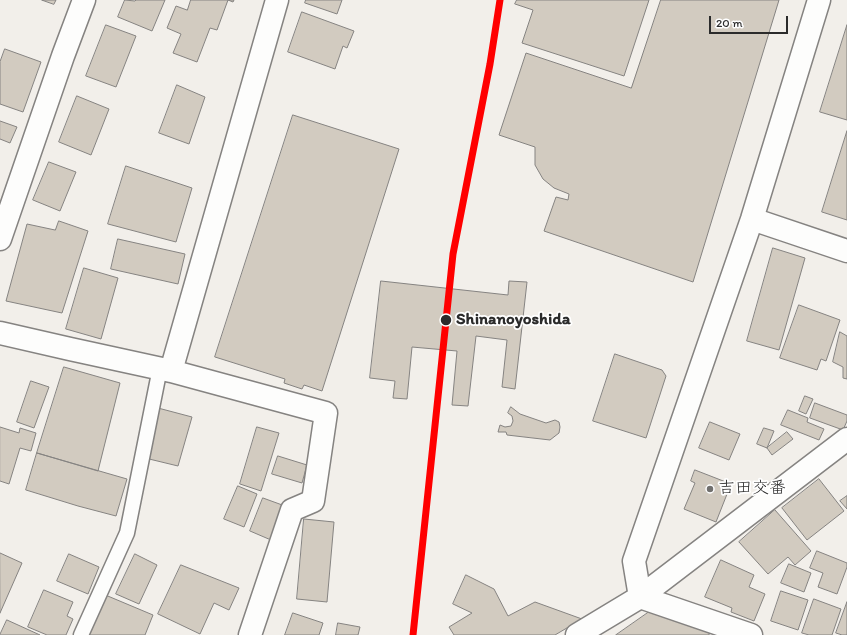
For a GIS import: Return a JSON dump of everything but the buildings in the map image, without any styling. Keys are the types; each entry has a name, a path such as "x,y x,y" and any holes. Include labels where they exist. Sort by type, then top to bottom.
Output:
{"street":[{"path":"0,239 63,56 84,0"},
{"path":"166,369 277,0"},
{"path":"640,598 634,561 752,219 819,0"},
{"path":"752,219 847,251"},
{"path":"0,333 166,369 326,413 313,501 292,510 250,635"},
{"path":"577,635 640,598 847,439"},
{"path":"640,598 717,630 751,635"}],"lane":[{"path":"82,635 127,533 166,369"}],"transit line":[{"path":"413,635 453,254 490,64 500,0"}],"place":[{"name":"Shinanoyoshida","path":"446,320"},
{"name":"吉田交番","path":"710,489"}]}
